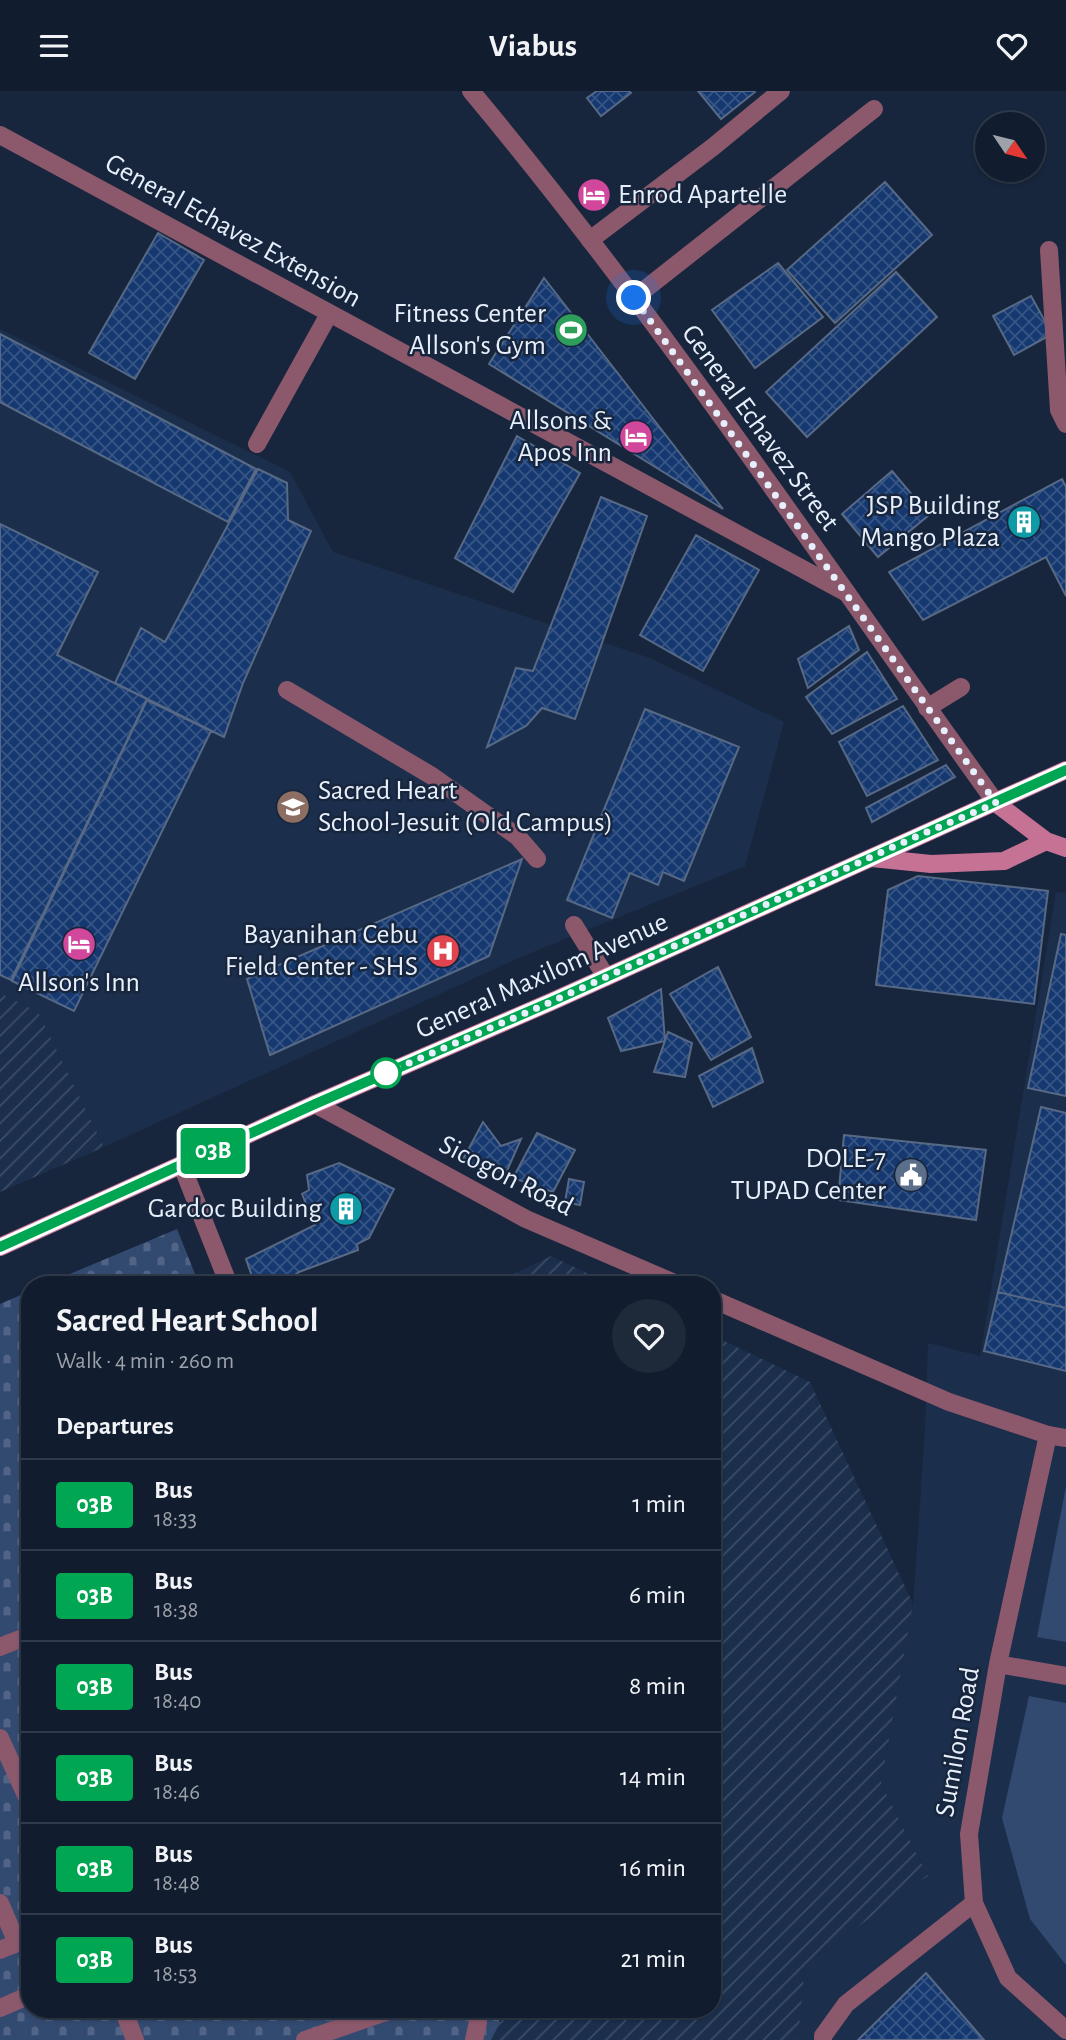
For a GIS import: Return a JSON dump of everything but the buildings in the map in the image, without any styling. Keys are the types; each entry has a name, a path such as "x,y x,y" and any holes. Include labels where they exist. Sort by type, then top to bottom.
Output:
{"main road":[{"name":"General Maxilom Avenue","path":"0,1247 1066,770"},
{"path":"996,803 1046,841 1066,848"},
{"path":"872,857 931,864 1004,861 1046,841"}],"street":[{"name":"General Echavez Street","path":"471,91 634,298 996,803"},
{"path":"590,240 713,147 781,91"},
{"path":"634,298 874,109"},
{"name":"General Echavez Extension","path":"0,135 847,593"},
{"path":"1049,250 1064,413"},
{"path":"257,444 329,314"},
{"path":"927,708 961,687"},
{"path":"287,689 432,776 503,825 537,859"},
{"path":"574,925 606,977"},
{"name":"Sicogon Road","path":"315,1104 526,1219 657,1276"},
{"path":"182,1165 225,1276"},
{"path":"721,1303 949,1402 1048,1435 1066,1438"},
{"name":"Sumilon Road","path":"1048,1435 998,1664 969,1834 974,1903 1007,1978 1066,2030"},
{"path":"0,1647 21,1639"},
{"path":"998,1664 1066,1676"},
{"path":"0,1738 21,1784"},
{"path":"0,1903 16,1943"},
{"path":"823,2040 823,2036 846,2004 974,1903"},
{"path":"0,2008 21,2000"},
{"path":"126,2018 133,2039"},
{"path":"305,2040 368,2018"},
{"path":"474,2040 477,2018"}],"shaded area":[{"name":"Sacred Heart School-Jesuit (Old Campus)","path":"0,329 290,472 333,552 650,658 784,722 745,866 521,957 104,1147 38,1013 0,993"},
{"path":"1056,892 1066,893 1066,2040 798,2040 805,1965 928,1876 881,1784 913,1604 928,1343 980,1356"},
{"path":"0,993 38,1012 104,1147 0,1192"},
{"path":"551,1256 593,1276 510,1276"},
{"path":"721,1339 810,1382 913,1604 881,1784 928,1876 805,1965 798,2040 491,2040 500,2023 498,2018 721,2018"}],"green space":[{"path":"177,1229 196,1276 65,1276"},
{"path":"21,1295 21,2018 498,2018 500,2023 491,2040 0,2040 0,1304"},
{"path":"1066,1486 1066,1642 1037,1637"},
{"path":"1029,1696 1066,1703 1066,1965 1030,1919 1002,1818"}],"bus line":[{"name":"03B","path":"0,1247 1066,770"}],"place":[{"name":"Enrod Apartelle","path":"594,195"},
{"name":"Fitness Center Allson's Gym","path":"571,330"},
{"name":"Allsons & Apos Inn","path":"636,437"},
{"name":"JSP Building Mango Plaza","path":"1024,522"},
{"name":"Sacred Heart School-Jesuit (Old Campus)","path":"293,807"},
{"name":"Allson's Inn","path":"79,944"},
{"name":"Bayanihan Cebu Field Center - SHS","path":"443,951"},
{"name":"DOLE-7 TUPAD Center","path":"911,1175"},
{"name":"Gardoc Building","path":"346,1209"}],"route":[{"path":"386,1073 996,803 634,298"}]}
